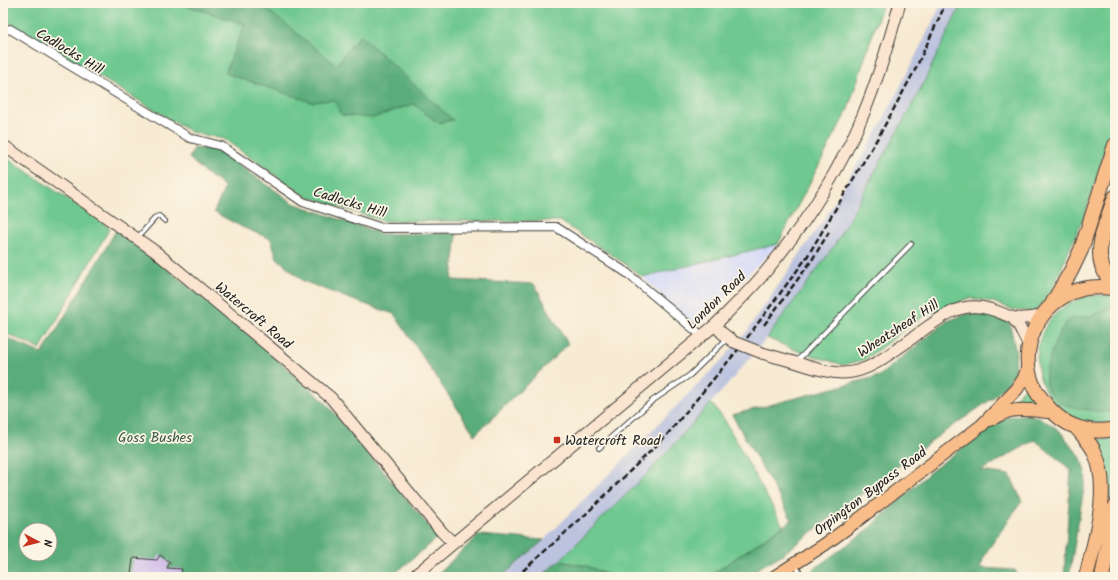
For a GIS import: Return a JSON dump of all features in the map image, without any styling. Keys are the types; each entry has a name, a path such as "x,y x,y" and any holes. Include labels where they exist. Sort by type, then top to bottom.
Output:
{"highway":[{"path":"1115,145 1081,250 1071,271 1032,334 1029,346 1028,366 1033,385 1041,399 1060,418 1076,427 1092,431 1098,432 1115,429"},
{"path":"1114,288 1103,269 1100,254 1102,238 1115,197"},
{"path":"1046,311 1059,299 1079,290 1091,288 1114,288"},
{"path":"1076,427 1086,438 1094,451 1100,468 1102,481 1102,496 1099,516 1086,577"},
{"path":"1102,577 1115,507"}],"main road":[{"name":"Orpington Bypass Road","path":"774,577 850,526 982,424 1017,389 1024,378 1028,366"},
{"name":"Orpington Bypass Road","path":"982,424 1011,411 1038,410 1055,413"}],"street":[{"name":"London Road","path":"413,577 715,325 767,271 800,228 830,182 850,144 863,115 900,3"},
{"name":"Cadlocks Hill","path":"3,31 10,29 190,138 221,146 303,202 382,228 556,227 628,274 702,336"},
{"name":"Watercroft Road","path":"3,145 156,252 331,398 442,532 454,543"},
{"name":"Wheatsheaf Hill","path":"715,325 718,330 731,340 762,353 831,373 844,373 866,368 876,363 941,317 954,310 966,307 978,307 991,309 1012,317 1029,318 1046,311"},
{"path":"1012,317 1022,330 1029,346"}],"lane":[{"path":"136,239 156,217 159,216 165,221"},
{"path":"795,363 911,244"},
{"path":"600,448 652,402 690,375 731,340"},
{"path":"795,564 802,577"}],"shaded area":[{"path":"942,3 962,3 918,94 834,246 767,338 729,383 649,472 559,561 540,577 501,577 544,540 721,361 747,331 826,216 882,123"},
{"path":"778,244 722,301 702,324 690,323 642,277"}],"green space":[{"path":"3,3 883,3 848,109 778,244 642,277 630,267 560,221 383,221 305,196 224,139 191,132 10,23 3,24"},
{"path":"178,3 257,3 282,21 336,65 360,35 453,120 438,123 413,104 373,118 341,115 334,100 311,102 225,73 245,24"},
{"path":"962,3 1115,3 1115,117 1086,212 1050,294 1034,312 1014,310 993,302 969,298 922,317 864,360 843,365 798,351 767,338 834,246 918,94"},
{"path":"194,148 218,150 293,203 382,234 457,233 452,280 534,284 568,344 475,435 394,314 303,281 277,258 271,239 242,227 214,212 225,187 204,172 189,158"},
{"path":"3,155 110,228 40,349 3,332"},
{"name":"Goss Bushes","path":"117,229 252,337 326,403 438,537 391,577 3,577 3,336 42,354"},
{"path":"1096,295 1115,296 1115,422 1085,421 1061,410 1046,392 1038,369 1039,345 1048,322 1067,305"},
{"path":"1107,307 1115,307 1115,411 1093,411 1061,403 1050,394 1046,381 1047,367 1057,338 1062,328 1071,319 1091,316"},
{"path":"970,313 989,313 1009,320 1016,353 1014,374 1008,383 993,398 934,439 783,554 743,577 708,577 792,520 732,415 879,376 947,321"},
{"path":"1025,387 1027,387 1034,404 1009,405"},
{"path":"711,403 724,419 783,526 708,577 613,577 587,566 559,561 649,472"},
{"path":"1028,414 1042,419 1059,430 1081,458 1086,476 1069,577 1064,577 1071,470 1035,440 981,471 1010,475 1022,501 985,554 980,568 1015,570 1019,577 808,577 808,575 818,566 866,531 930,472 972,440 1007,417"},
{"path":"1115,438 1115,474 1110,503 1107,502 1107,473 1099,441 1101,439"},
{"path":"479,535 544,540 501,577 434,577"},
{"path":"559,561 587,566 613,577 540,577"}],"building":[{"path":"160,555 170,562 167,568 182,569 181,577 142,577 131,575 133,558 157,560"}],"railway":[{"path":"516,577 585,515 666,436 741,346 807,257 880,134 915,70 946,3"},
{"path":"764,325 812,260 829,232"}],"place":[{"name":"Watercroft Road","path":"557,440"}]}
